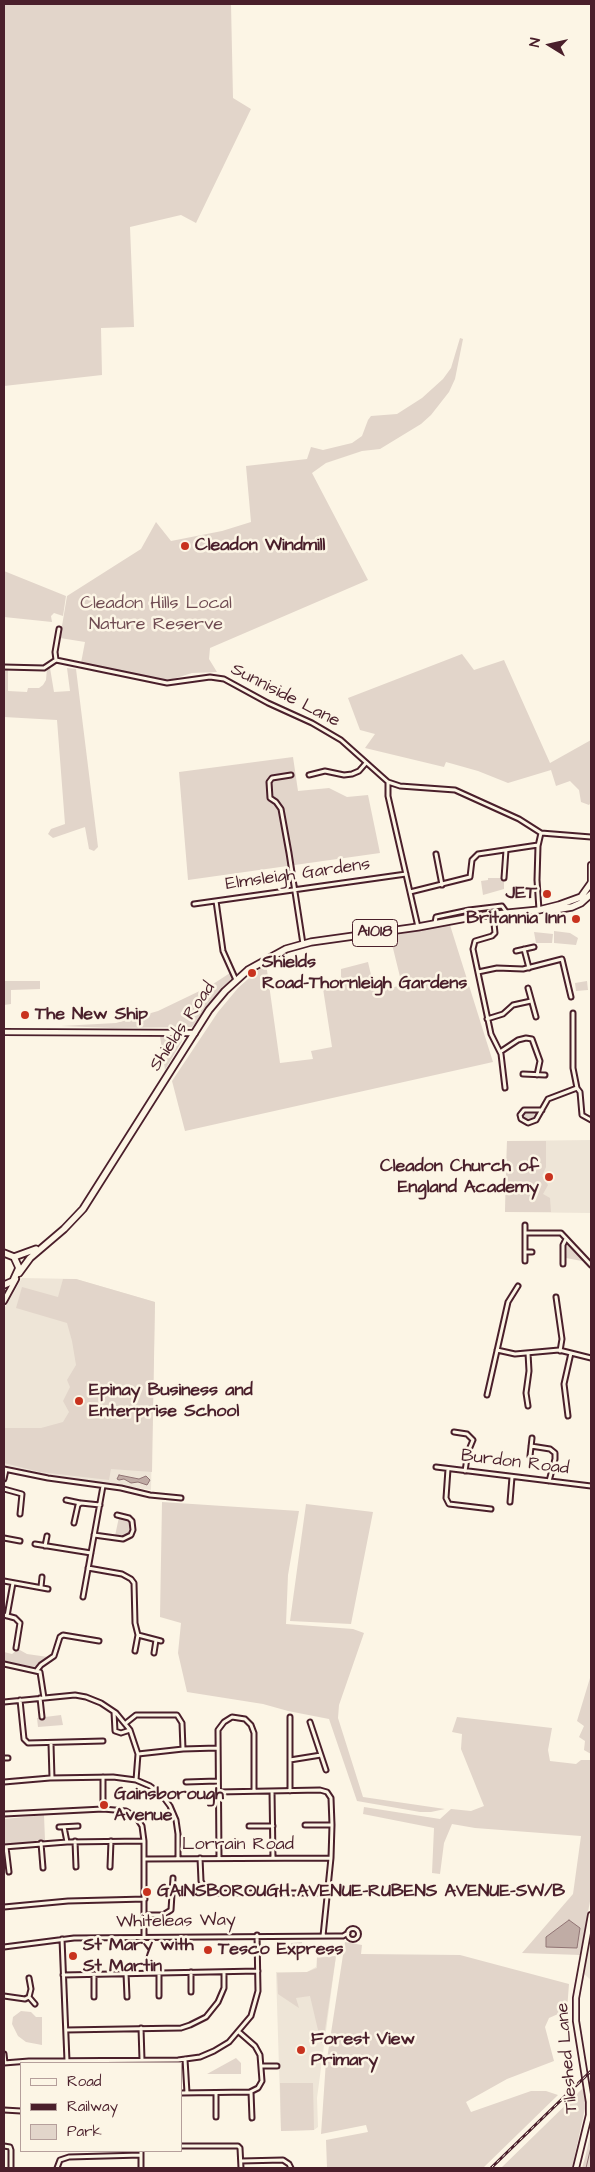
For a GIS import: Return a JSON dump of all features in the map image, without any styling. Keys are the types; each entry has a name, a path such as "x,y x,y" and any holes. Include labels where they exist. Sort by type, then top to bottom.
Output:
{"highway":[{"name":"Shields Road","path":"18,1275 40,1248 64,1229 83,1209 209,1010 236,980 268,957 286,948 302,944 493,914 539,910 589,896 591,883"},
{"name":"Shields Road","path":"14,1257 40,1248"},
{"path":"4,1253 14,1257 18,1264 18,1275"},
{"name":"A1018","path":"4,1285 9,1284 18,1275"}],"street":[{"path":"4,667 44,668 56,660 55,652 59,629"},
{"name":"Sunniside Lane","path":"56,660 167,683 210,677 224,679 341,740 388,782 400,786 454,790 519,819 541,833 589,837"},
{"path":"309,775 325,771 344,775 352,774 359,771 366,763"},
{"path":"291,775 270,780 270,798 281,809 302,944"},
{"path":"388,782 388,796 418,927"},
{"path":"539,910 537,880 538,845 541,833"},
{"path":"410,892 470,877 472,860 478,854 538,845"},
{"path":"504,878 506,850"},
{"path":"436,854 442,885"},
{"path":"591,864 591,883"},
{"name":"Elmsleigh Gardens","path":"194,904 406,874"},
{"path":"216,901 223,951 236,980"},
{"path":"435,924 436,917 469,910 502,906 507,913"},
{"path":"493,914 495,933 492,936 475,941 473,945 487,1019 495,1045 500,1052 506,1088"},
{"path":"516,951 534,947"},
{"path":"524,949 529,968"},
{"path":"478,972 497,968 529,968 562,959 571,997"},
{"path":"528,988 536,1017"},
{"path":"487,1019 502,1014 513,1006 531,1001"},
{"path":"573,1013 572,1057 577,1088 580,1092 582,1115 586,1119 591,1120"},
{"path":"4,1032 195,1032"},
{"path":"500,1052 518,1040 532,1039 540,1061 537,1075"},
{"path":"523,1074 545,1075"},
{"path":"542,1110 524,1110 520,1115 521,1119 523,1122 536,1120 542,1110 548,1099 577,1088"},
{"path":"524,1260 525,1225"},
{"path":"525,1233 559,1233 591,1265"},
{"path":"563,1264 563,1245 566,1239"},
{"path":"524,1252 532,1252"},
{"path":"4,1301 18,1275"},
{"path":"487,1395 508,1302 518,1286"},
{"path":"556,1297 562,1339 560,1350"},
{"path":"497,1350 515,1354 560,1350 591,1358"},
{"path":"528,1353 529,1371 526,1393 528,1406"},
{"path":"568,1416 564,1384 571,1353"},
{"path":"454,1432 467,1434 473,1440 468,1452 465,1471"},
{"path":"530,1456 532,1438"},
{"path":"531,1446 550,1449 555,1453 549,1481"},
{"name":"Burdon Road","path":"436,1467 591,1486"},
{"path":"4,1479 5,1469 150,1495 181,1498"},
{"path":"448,1469 447,1502 449,1504 491,1509"},
{"path":"510,1502 512,1477"},
{"path":"83,1597 103,1486"},
{"path":"4,1489 22,1494 20,1514"},
{"path":"66,1500 100,1505"},
{"path":"74,1523 73,1516 78,1505 81,1503"},
{"path":"94,1536 123,1539 131,1535 133,1530 132,1521 129,1518 117,1515"},
{"path":"45,1546 47,1536"},
{"path":"4,1538 20,1541"},
{"path":"35,1544 91,1553"},
{"path":"88,1568 122,1574 134,1583 135,1623 138,1635 135,1651"},
{"path":"41,1587 42,1577"},
{"path":"4,1581 48,1588"},
{"path":"13,1583 6,1616 19,1620 16,1648"},
{"path":"37,1670 54,1656 60,1637 63,1635 99,1641"},
{"path":"138,1635 161,1641"},
{"path":"154,1653 156,1640"},
{"path":"4,1664 37,1670 41,1675 42,1717"},
{"path":"4,1702 75,1695 101,1703 126,1723 130,1730 138,1754 136,1780"},
{"path":"20,1700 24,1740 32,1745 103,1741"},
{"path":"114,1712 115,1731 121,1733 130,1730"},
{"path":"126,1723 136,1716 177,1715 182,1723 183,1749"},
{"path":"290,1716 290,1791"},
{"path":"219,1858 218,1730 224,1722 232,1717 245,1719 251,1725 254,1733 254,1791"},
{"path":"310,1722 326,1770"},
{"path":"51,1744 52,1778"},
{"path":"138,1754 183,1749 217,1748"},
{"path":"290,1760 321,1755"},
{"path":"103,1777 103,1809"},
{"path":"4,1782 52,1778 103,1777 136,1780 150,1786 161,1794 170,1806 178,1834 178,1859"},
{"path":"186,1782 217,1781"},
{"path":"272,1791 273,1858"},
{"path":"218,1792 327,1792 331,1798 332,1825 331,1858 323,1936"},
{"path":"4,1814 103,1809 131,1813 140,1822 144,1841 144,1936"},
{"path":"305,1825 332,1825"},
{"path":"59,1827 78,1826"},
{"path":"249,1826 273,1826"},
{"path":"64,1827 67,1842"},
{"path":"9,1872 5,1847 76,1841 144,1841"},
{"path":"76,1841 76,1867"},
{"path":"110,1867 111,1841"},
{"path":"41,1843 43,1868"},
{"path":"200,1858 201,1881 205,1888 213,1892 328,1893"},
{"name":"Lorrain Road","path":"145,1859 331,1858"},
{"path":"145,1915 162,1915 171,1910 173,1878"},
{"path":"4,1906 70,1900 145,1899"},
{"name":"Tileshed Lane","path":"576,2168 589,2115 589,2102 575,2004 591,1915"},
{"path":"343,1936 348,1932 353,1928 358,1931 356,1938 350,1938 348,1932"},
{"path":"53,2062 185,2059 200,2057 229,2042 251,2016 256,2000 258,1971 257,1935"},
{"name":"Whiteleas Way","path":"4,1947 62,1939 144,1936 257,1935 343,1936 350,1938"},
{"path":"62,1939 67,2061"},
{"path":"63,1975 258,1971"},
{"path":"191,1972 191,1992"},
{"path":"66,2030 181,2028 190,2025 206,2016 222,1995 224,1972"},
{"path":"126,1973 126,1997"},
{"path":"159,1973 160,1996"},
{"path":"94,1974 94,1997"},
{"path":"29,1978 31,1989 29,1997"},
{"path":"4,1996 25,1999 29,1997"},
{"path":"29,1997 35,2004"},
{"path":"141,2028 142,2060"},
{"path":"182,2093 252,2092 261,2085 261,2066 258,2050 239,2032"},
{"path":"4,2054 5,2063 20,2063"},
{"path":"185,2059 186,2093"},
{"path":"261,2066 278,2066"},
{"path":"216,2092 216,2117"},
{"path":"252,2092 252,2118"},
{"path":"4,2110 20,2111"},
{"path":"4,2146 10,2147 11,2150 11,2168"},
{"path":"182,2146 238,2146 240,2148 241,2168"},
{"path":"58,2168 60,2160 69,2157 141,2153 141,2168"},
{"path":"241,2161 283,2160 291,2168"}],"shaded area":[{"name":"Cleadon Church of England Academy","path":"591,1140 591,1213 505,1212 507,1141"},
{"name":"Epinay Business and Enterprise School","path":"22,1278 76,1279 155,1302 151,1490 44,1474 4,1465 4,1309"},
{"path":"119,1475 139,1479 146,1476 150,1480 147,1485 138,1482 131,1483 124,1479 117,1479"},
{"path":"569,1920 580,1928 577,1948 546,1947 546,1937"},
{"path":"591,1937 591,1980 584,1974"},
{"name":"Forest View Primary","path":"336,1956 317,2098 318,2127 314,2130 281,2131 276,1972 307,1972 316,1967 317,1957"}],"green space":[{"path":"4,4 231,4 233,98 251,109 196,223 181,215 130,227 134,327 101,328 102,375 4,386"},
{"name":"Cleadon Hills Local Nature Reserve","path":"460,338 463,339 455,379 449,392 431,415 421,424 380,449 362,451 326,463 312,473 368,580 210,648 209,659 217,672 192,673 173,679 158,679 81,663 85,642 60,638 67,596 141,549 156,522 171,541 222,531 251,522 246,466 307,459 311,447 323,450 352,443 362,436 371,416 397,414 422,398 443,379 451,368"},
{"path":"4,571 66,596 63,616 54,613 51,616 52,622 4,617"},
{"path":"462,654 474,670 504,660 550,763 591,740 591,802 589,805 581,802 579,790 570,781 556,786 551,770 508,783 478,771 446,762 444,767 365,748 375,734 360,730 348,698"},
{"path":"47,668 50,668 54,692 70,691 67,668 76,669 98,847 94,851 89,849 85,827 53,838 48,834 51,829 65,824 57,720 4,717 4,669 8,669 8,691 27,692 28,688 39,688 43,685 46,680"},
{"path":"293,757 298,791 329,788 347,797 368,795 380,853 188,880 179,772"},
{"path":"488,878 501,878 500,880 504,880 504,889 483,895 481,881 488,880"},
{"path":"450,925 493,1062 185,1131 172,1081 218,1012 238,988 266,963 280,1063 313,1059 311,1051 332,1047 322,982 341,978 341,969 368,962 375,992 402,985 390,936"},
{"path":"554,931 570,933 578,938 576,945 554,943"},
{"path":"534,932 553,934 552,943 536,943"},
{"path":"230,973 231,979 192,1027 113,1028 61,1026 116,1023 158,1011 210,986"},
{"path":"4,981 40,981 40,989 11,990 11,1004 4,1005"},
{"path":"587,981 588,990 576,991 575,983"},
{"path":"160,1036 180,1036 182,1041 165,1070"},
{"path":"527,1111 539,1113 536,1118 526,1121 523,1117"},
{"path":"507,1141 546,1141 546,1167 542,1176 548,1185 543,1194 550,1198 551,1212 505,1212"},
{"path":"567,1243 587,1262 566,1258"},
{"name":"Epinay Business and Enterprise School","path":"63,1279 76,1279 155,1302 152,1472 111,1469 109,1480 40,1472 4,1463 4,1428 41,1428 63,1422 69,1412 63,1401 70,1387 67,1380 76,1365 67,1323 16,1308 22,1287 58,1297"},
{"path":"162,1502 299,1511 288,1575 286,1624 353,1629 364,1633 339,1705 338,1718 363,1797 445,1809 420,1812 357,1801 329,1719 263,1704 187,1692 178,1653 181,1623 160,1617"},
{"path":"306,1504 373,1512 351,1624 290,1621"},
{"path":"119,1517 128,1519 130,1523 129,1533 125,1537 115,1536"},
{"path":"18,1649 27,1654 48,1657 35,1667 4,1661 4,1652 12,1654"},
{"path":"590,1678 591,1754 584,1750 585,1741 579,1737 584,1726 577,1721"},
{"path":"61,1715 63,1725 38,1727 37,1718"},
{"path":"457,1717 552,1728 548,1750 550,1761 576,1764 581,1760 591,1760 591,1896 580,1955 522,1953 573,1894 581,1836 475,1828 452,1824 444,1843 440,1874 432,1873 434,1828 363,1814 364,1807 440,1819 451,1809 471,1811 484,1806 461,1749 462,1734 452,1732"},
{"path":"44,1815 45,1840 4,1845 4,1819"},
{"path":"302,1942 302,1956 291,1956 291,1943"},
{"path":"345,1942 362,1945 361,1954 460,1955 569,1984 567,2010 549,2018 545,2027 554,2061 507,2079 466,2102 471,2112 531,2091 546,2091 558,2095 483,2168 327,2168 326,2140 368,2132 366,2125 321,2134 326,2061 348,2066 348,2064 327,2059"},
{"path":"336,1956 323,2043 321,2043 310,1996 296,1998 299,2008 278,1994 277,1973 307,1972 317,1968 317,1958"},
{"path":"21,2011 31,2012 36,2017 42,2017 42,2045 26,2042 18,2036 12,2024 13,2017"},
{"path":"236,2058 241,2063 241,2074 207,2074"},
{"path":"280,2083 313,2083 314,2130 281,2131"},
{"path":"583,2088 586,2104 572,2168 501,2168"},
{"path":"591,2132 591,2168 582,2168 585,2158"}],"waterway":[{"path":"586,2168 591,2147"}],"railway":[{"path":"491,2168 591,2071"}],"place":[{"name":"Cleadon Windmill","path":"185,546"},
{"name":"JET","path":"547,894"},
{"name":"Britannia Inn","path":"576,919"},
{"name":"Shields Road-Thornleigh Gardens","path":"252,973"},
{"name":"The New Ship","path":"25,1015"},
{"name":"Cleadon Church of England Academy","path":"549,1177"},
{"name":"Epinay Business and Enterprise School","path":"79,1401"},
{"name":"Gainsborough Avenue","path":"104,1805"},
{"name":"GAINSBOROUGH AVENUE-RUBENS AVENUE-SW/B","path":"147,1892"},
{"name":"Tesco Express","path":"208,1950"},
{"name":"St Mary with St Martin","path":"73,1956"},
{"name":"Forest View Primary","path":"301,2050"}]}
